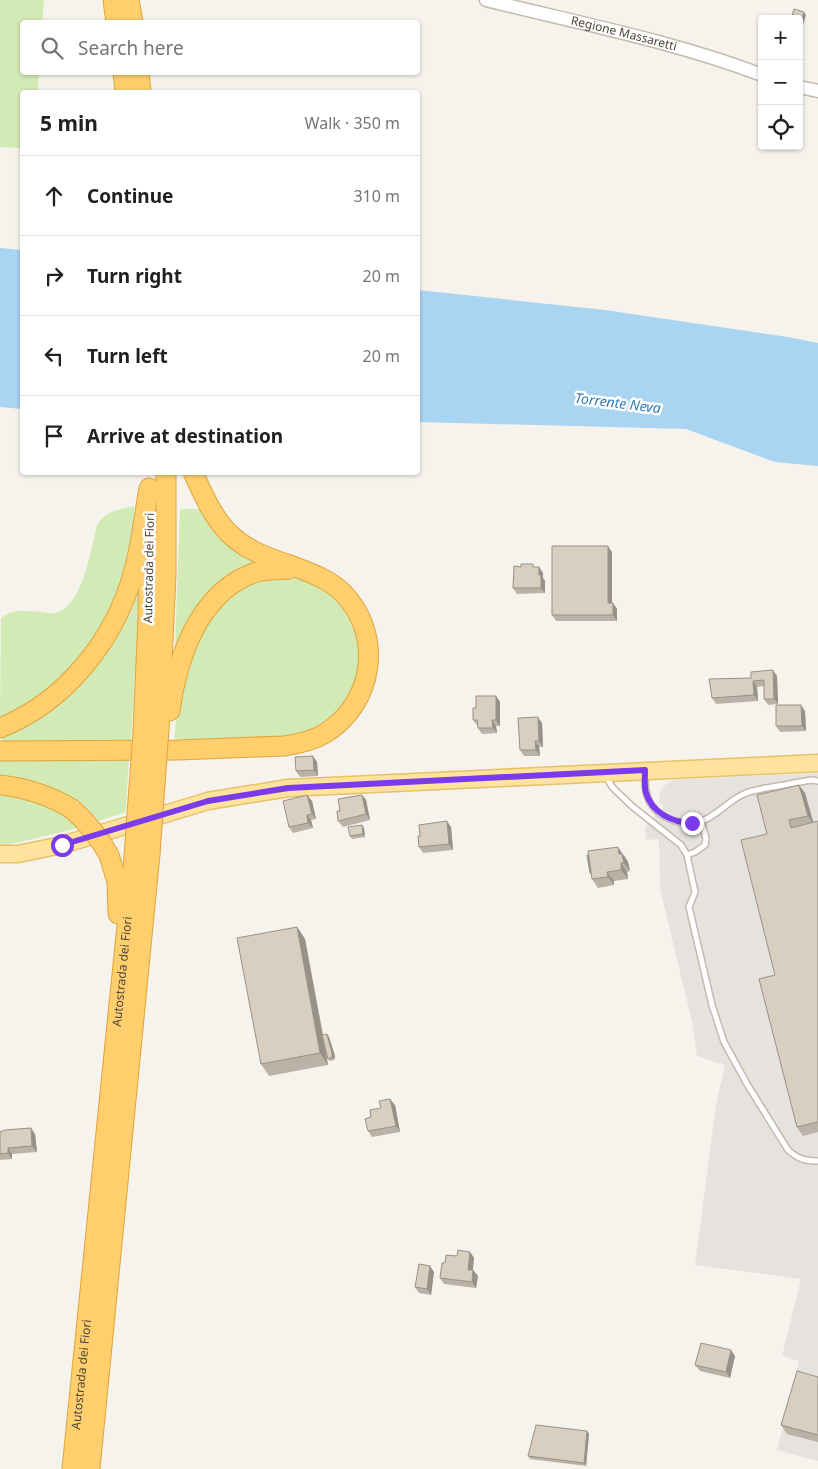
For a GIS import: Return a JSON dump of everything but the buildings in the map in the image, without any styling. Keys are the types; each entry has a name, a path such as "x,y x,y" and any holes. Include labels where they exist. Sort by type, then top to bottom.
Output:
{"highway":[{"path":"113,0 116,20"},
{"path":"129,0 133,20"},
{"path":"123,75 125,90"},
{"path":"139,75 141,90"},
{"path":"0,751 178,750 284,746 298,744 323,735 353,709 365,684 369,656 368,641 358,613 342,591 319,576 255,553 243,546 221,525 210,509 194,475"},
{"path":"0,728 31,713 46,702 75,676 100,646 116,618 132,580 158,480"},
{"name":"Autostrada dei Fiori","path":"90,1469 142,855 155,799 157,731 148,618 158,480"},
{"path":"157,731 174,687 183,653 204,614 215,600 242,578 264,570 298,568"},
{"name":"Autostrada dei Fiori","path":"72,1469 119,1007 142,855 157,731"},
{"path":"0,785 34,790 51,797 72,809 92,828 101,840 109,855 117,882 119,897 115,951 119,1007"}],"main road":[{"path":"0,854 18,854 53,847 208,801 288,788 818,763"}],"street":[{"name":"Regione Massaretti","path":"486,0 656,42 758,74"},
{"path":"803,89 818,91"}],"lane":[{"path":"645,770 646,792 651,804 670,819 681,823 700,821 714,815 742,794 756,789 812,780 818,781"},
{"path":"604,772 613,788 633,807 681,845 687,855 695,892 689,907 712,1005 724,1042 747,1084 788,1150 795,1157 807,1161 818,1161"},
{"path":"687,855 705,845 705,833 700,821"}],"shaded area":[{"path":"818,773 818,1461 777,1450 799,1361 782,1356 801,1279 695,1265 716,1105 725,1065 697,1056 692,1022 660,888 659,839 646,840 645,827 664,806 659,802 660,792 672,780"}],"green space":[{"path":"0,0 44,0 42,20 20,20 20,75 39,75 38,90 20,90 20,148 0,147"},
{"path":"134,506 134,539 116,608 62,681 31,706 0,720 1,618 15,611 56,613 65,608 73,600 79,588 89,562 97,525 100,520 108,514"},
{"path":"180,509 204,509 260,562 182,647 175,647"},
{"path":"286,576 309,582 334,596 351,620 357,634 361,663 359,677 347,703 326,723 306,734 297,736 174,739 183,680 203,628 225,599 261,578"},
{"path":"137,594 140,596 131,740 2,741 2,735 12,731"},
{"path":"129,757 126,812 99,821 89,810 76,802 0,779 0,758"},
{"path":"0,791 49,803 82,827 0,846"}],"water":[{"path":"0,248 20,250 20,409 0,407"},
{"name":"Torrente Neva","path":"420,290 605,310 818,343 818,466 775,462 686,429 420,422"}],"route":[{"path":"62,845 208,801 288,788 645,770 646,792 651,804 670,819 681,823 692,823"}]}
